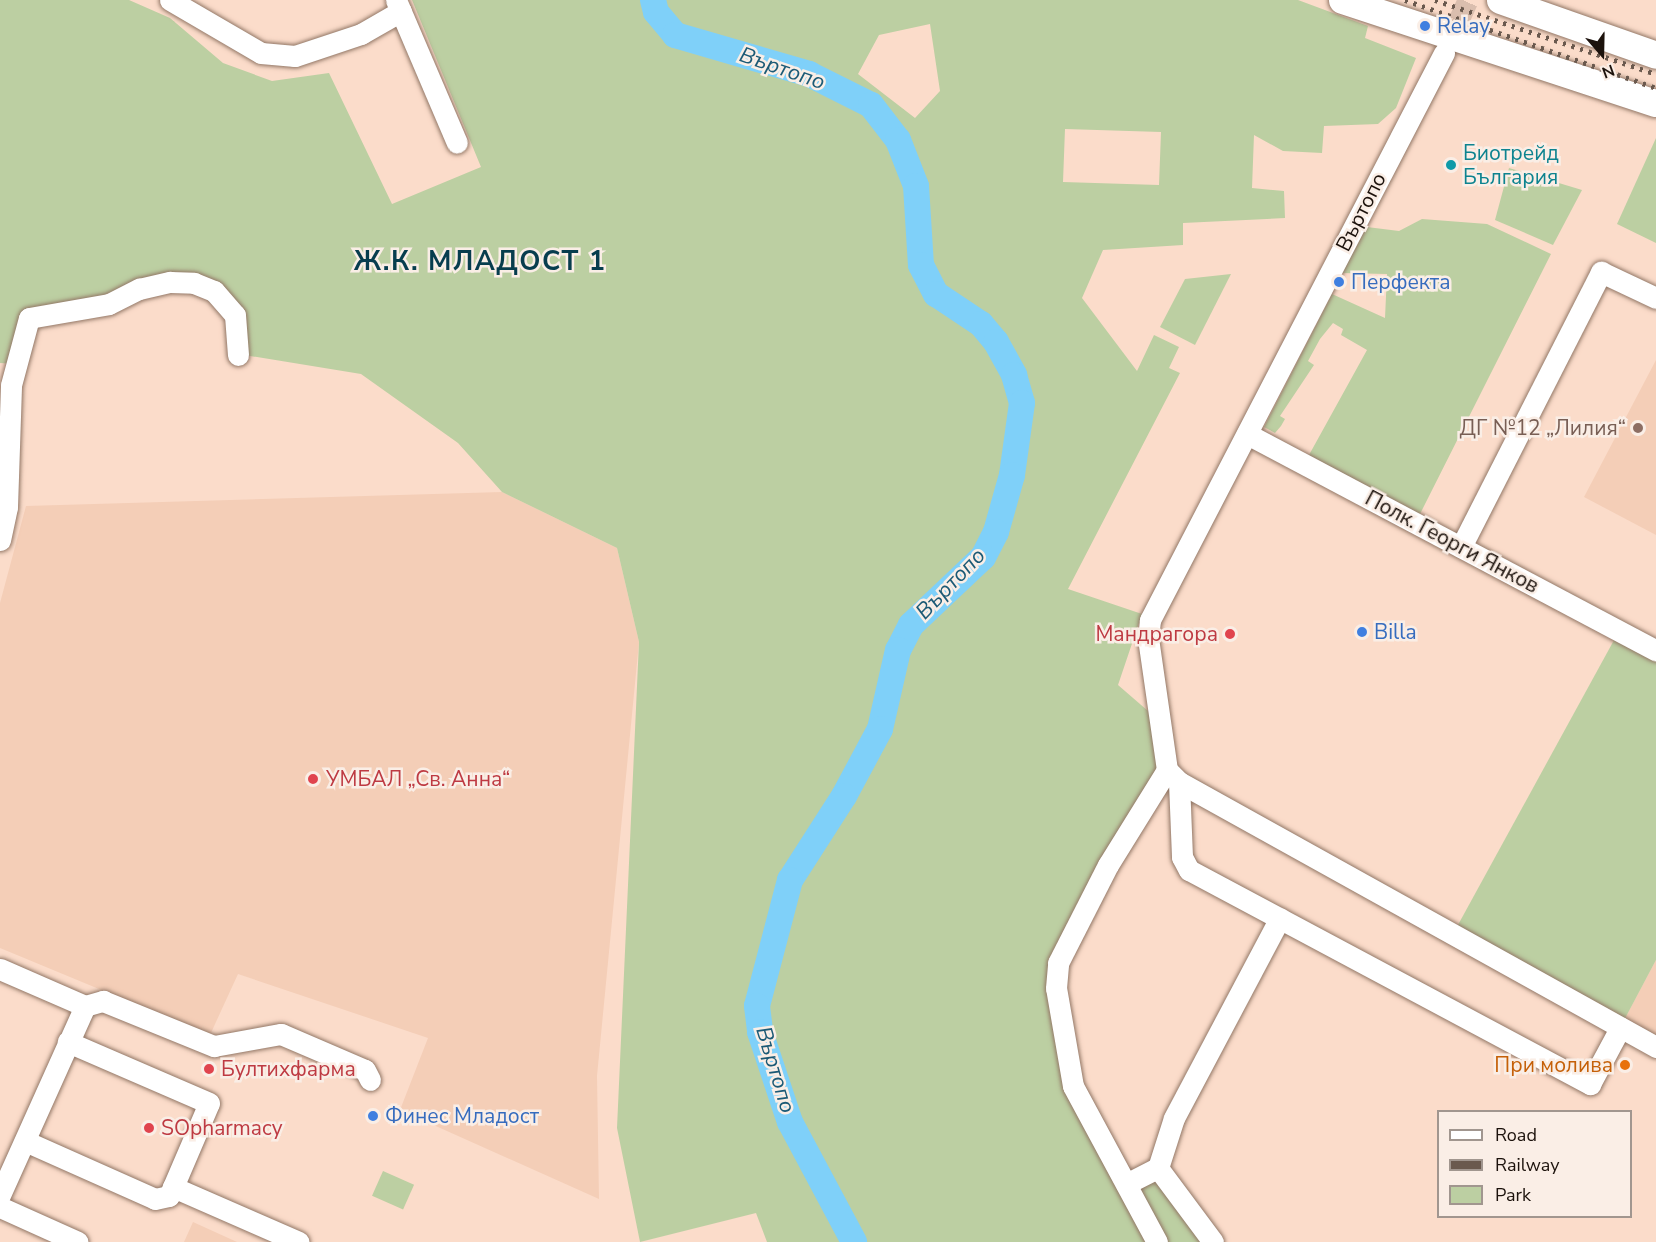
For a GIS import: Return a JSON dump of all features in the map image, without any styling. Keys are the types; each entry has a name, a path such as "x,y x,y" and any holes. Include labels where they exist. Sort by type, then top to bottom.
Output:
{"main road":[{"path":"1342,0 1656,103"},
{"path":"1500,0 1656,55"}],"street":[{"path":"170,0 261,53 295,56 361,34 398,6 458,142"},
{"name":"Въртопо","path":"1444,53 1150,620 1148,638 1173,776 1182,857 1189,870 1590,1084 1620,1028"},
{"path":"1461,547 1600,272 1656,298"},
{"path":"0,540 8,507 11,385 8,364 29,318 109,304 139,289 170,282 194,283 214,291 235,315 238,354"},
{"name":"Полк. Георги Янков","path":"1247,434 1656,651"},
{"path":"1157,1242 1073,1086 1056,988 1058,963 1103,875 1173,776 1656,1047"},
{"path":"1126,1184 1158,1168 1174,1118 1280,918"},
{"path":"0,969 85,1006 103,1001 214,1046 281,1034 365,1070 370,1080"},
{"path":"0,1195 85,1006"},
{"path":"25,1141 155,1199 171,1191 209,1103 68,1042"},
{"path":"1158,1168 1213,1242"},
{"path":"171,1191 298,1242"},
{"path":"0,1207 78,1242"}],"shaded area":[{"name":"ДГ №12 „Лилия“","path":"1656,360 1656,535 1584,497"},
{"name":"УМБАЛ „Св. Анна“","path":"502,492 617,548 639,642 597,1076 599,1199 400,1110 428,1038 238,974 210,1035 0,948 0,603 26,506"},
{"path":"1656,960 1656,1047 1620,1028"},
{"path":"193,1222 237,1242 184,1242"}],"green space":[{"path":"0,0 129,0 170,18 223,63 272,81 329,73 392,204 481,167 412,0 1298,0 1368,26 1365,38 1416,58 1396,108 1378,124 1324,126 1322,153 1283,151 1254,135 1252,188 1284,191 1285,218 1183,223 1183,245 1103,250 1082,298 1137,371 1154,335 1179,347 1169,368 1180,373 1068,589 1142,614 1118,685 1155,717 1157,776 1056,988 1073,1086 1126,1183 1158,1168 1213,1242 767,1242 756,1213 640,1242 617,1128 639,642 617,548 502,492 458,443 361,374 238,354 235,315 194,283 29,318 16,364 0,363","holes":["930,24 940,91 915,118 858,74 879,35","1065,129 1161,132 1159,185 1063,182"]},
{"path":"1656,138 1656,243 1617,224"},
{"path":"1509,168 1582,190 1553,245 1495,220"},
{"path":"1422,219 1487,224 1551,254 1419,516 1309,455 1367,350 1341,335 1343,329 1333,323 1320,339 1308,361 1314,365 1280,416 1285,419 1281,426 1275,433 1264,427 1332,294 1385,318 1387,274 1341,273 1367,227 1399,231"},
{"path":"1231,274 1195,345 1160,327 1185,279"},
{"path":"1619,631 1656,651 1656,960 1620,1028 1453,934"},
{"path":"383,1171 414,1185 403,1209 372,1196"}],"waterway":[{"name":"Въртопо","path":"653,0 656,12 675,35 809,74 871,105 898,140 916,186 921,265 936,294 981,324 996,342 1014,375 1022,403 1012,475 996,532 983,557 911,625 898,650 880,729 844,796 790,880 757,1006 760,1032 790,1122 854,1242"}],"tunnel":[{"path":"1446,49 1468,0"}],"railway":[{"path":"1405,0 1656,88"},
{"path":"1435,0 1656,74"}],"place":[{"name":"Relay","path":"1425,26"},
{"name":"Биотрейд България","path":"1451,165"},
{"name":"Перфекта","path":"1339,282"},
{"name":"ДГ №12 „Лилия“","path":"1638,428"},
{"name":"Billa","path":"1362,632"},
{"name":"Мандрагора","path":"1230,634"},
{"name":"УМБАЛ „Св. Анна“","path":"313,779"},
{"name":"При молива","path":"1625,1065"},
{"name":"Бултихфарма","path":"209,1069"},
{"name":"Финес Младост","path":"373,1116"},
{"name":"SOpharmacy","path":"149,1128"}],"district":[{"name":"Ж.К. МЛАДОСТ 1","path":"480,262"}]}
